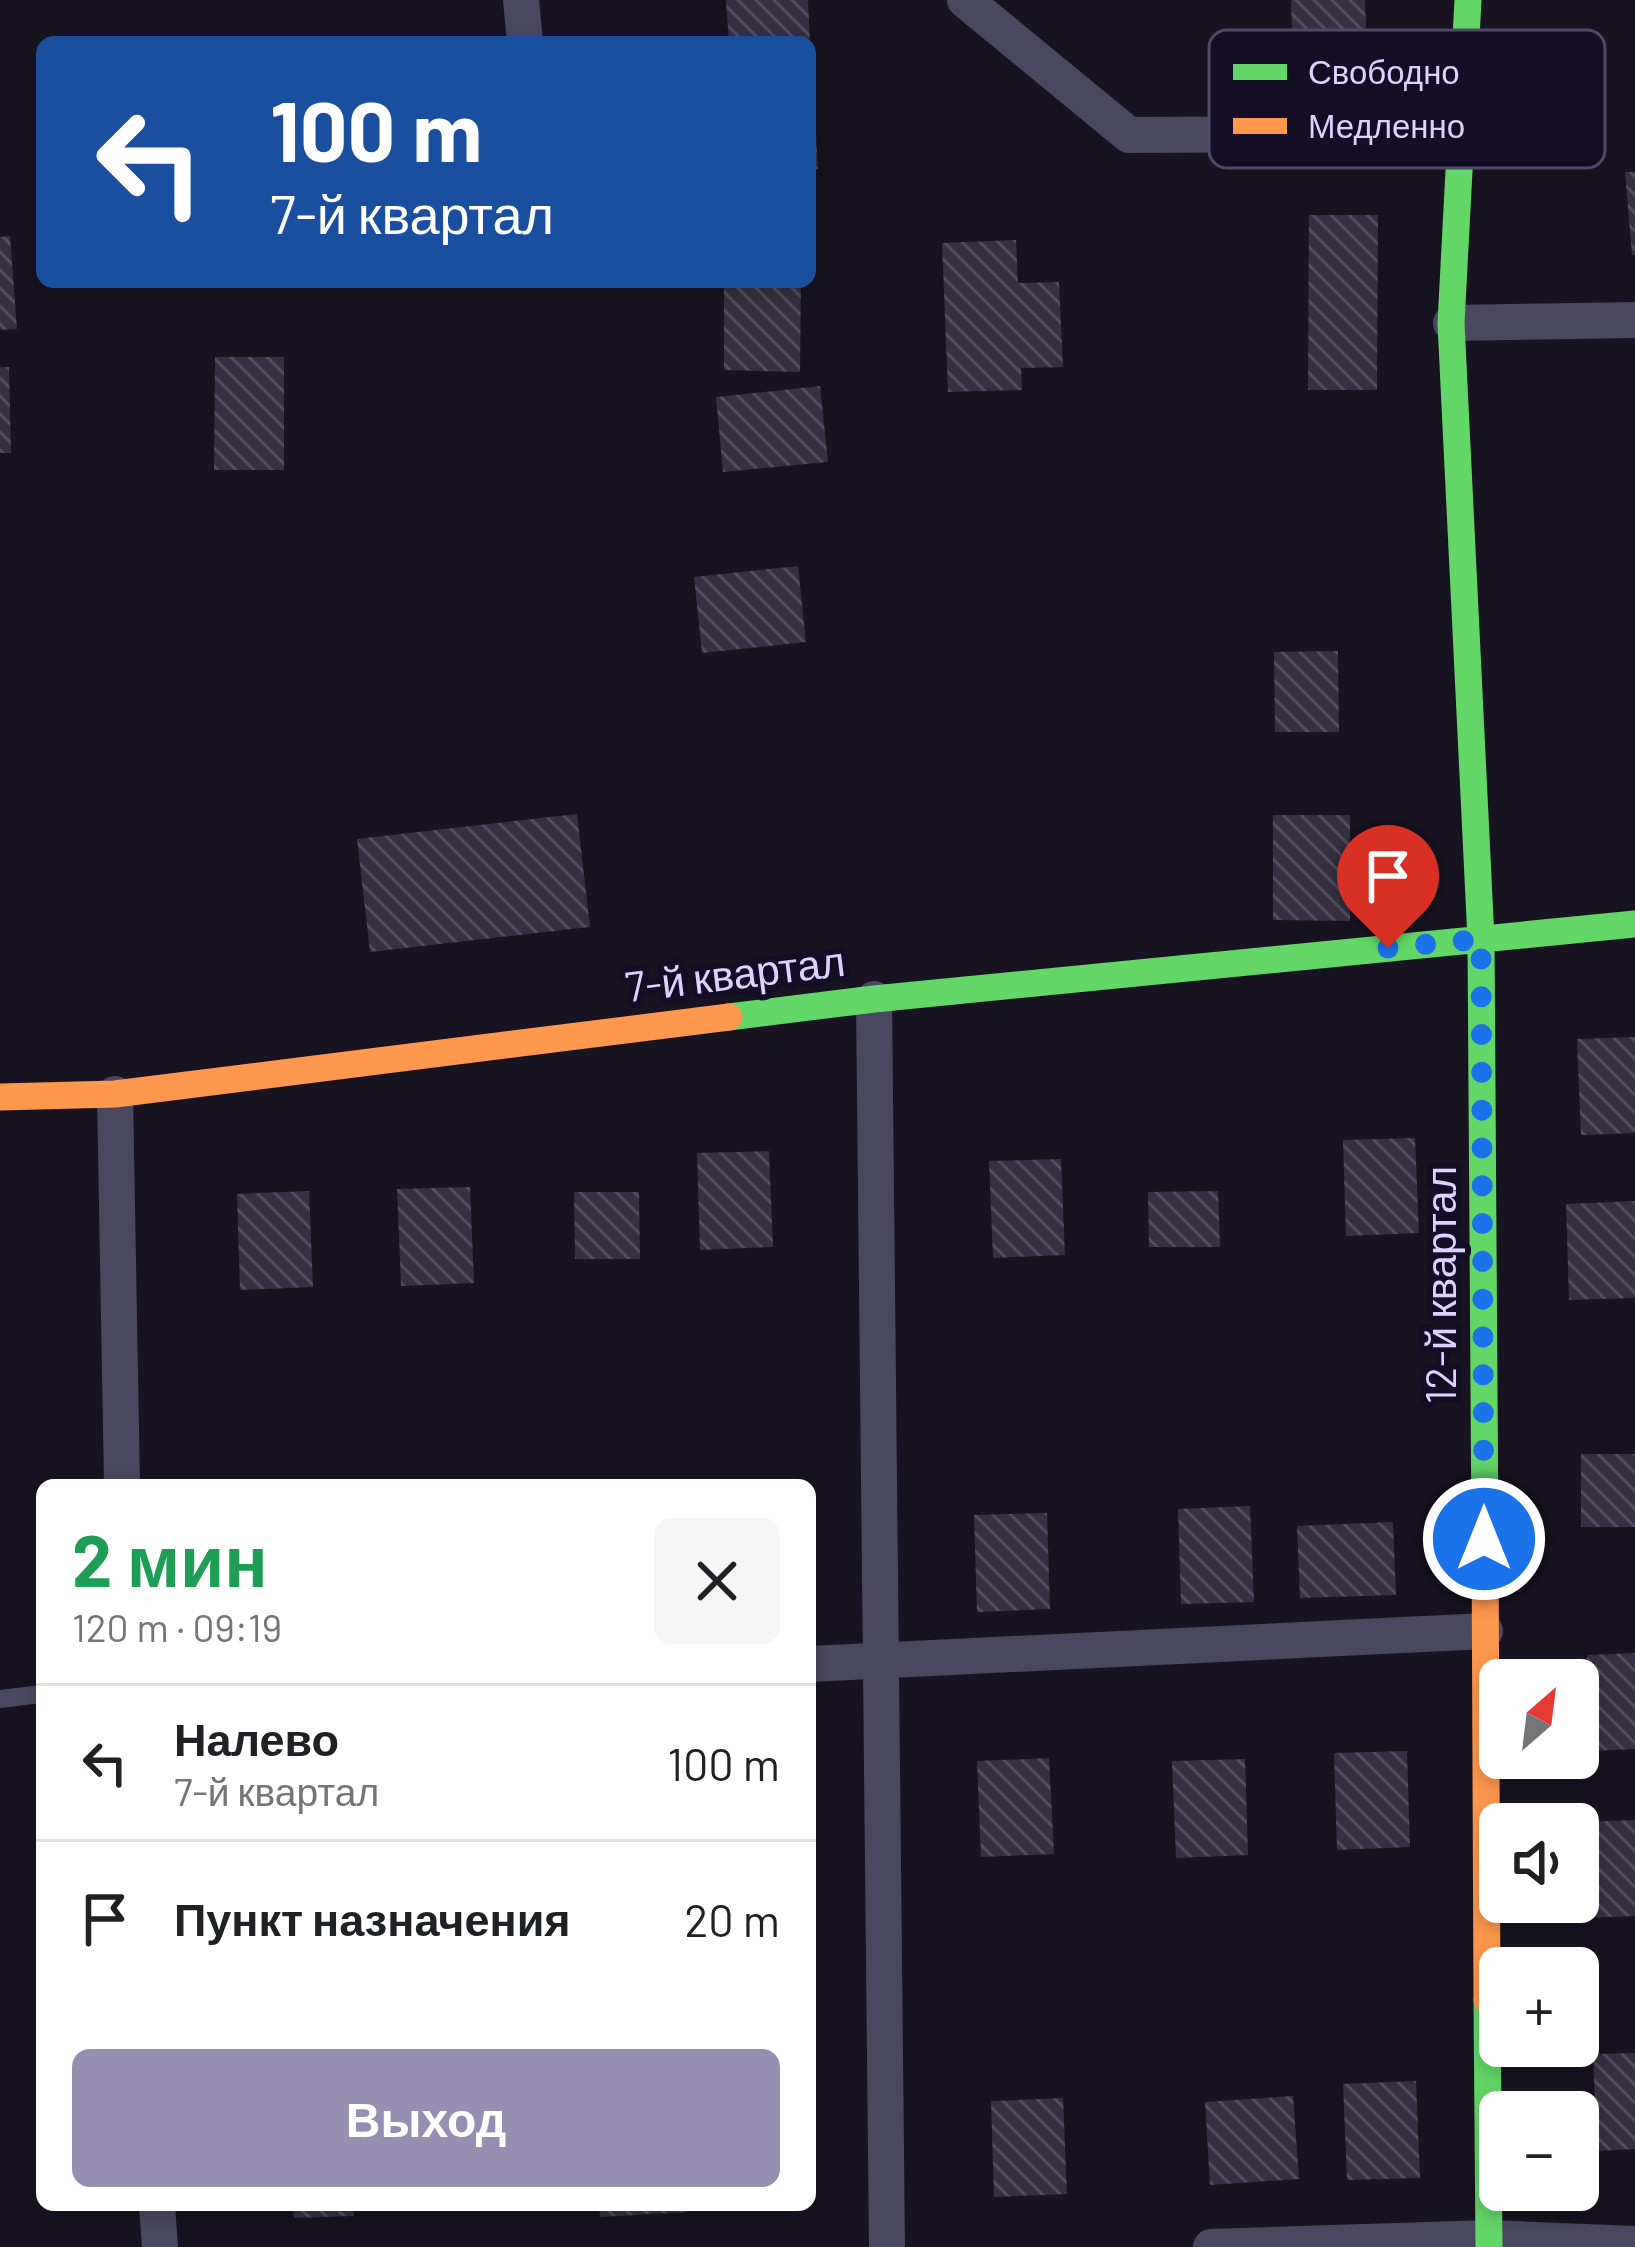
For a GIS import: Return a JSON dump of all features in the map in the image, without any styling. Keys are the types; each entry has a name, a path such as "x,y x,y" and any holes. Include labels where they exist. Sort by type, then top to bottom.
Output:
{"street":[{"path":"521,0 524,36"},
{"path":"965,0 1129,135 1209,135"},
{"name":"12-й квартал","path":"1466,30 1468,0"},
{"name":"12-й квартал","path":"1459,168 1451,323 1481,939 1489,2242"},
{"path":"1451,323 1635,320"},
{"name":"7-й квартал","path":"0,1097 116,1094 874,999 1635,924"},
{"path":"874,999 887,2247"},
{"path":"116,1094 122,1479"},
{"path":"816,1664 1485,1631"},
{"path":"157,2211 160,2247"},
{"path":"1210,2247 1635,2244"}],"lane":[{"path":"0,1699 36,1695"}],"building":[{"path":"726,0 808,0 810,36 729,36"},
{"path":"1291,0 1365,0 1366,30 1292,30"},
{"path":"1625,172 1635,172 1635,255 1632,255"},
{"path":"1309,215 1378,215 1377,390 1308,390"},
{"path":"10,236 17,329 0,330 0,237"},
{"path":"1016,240 1018,283 1059,282 1063,367 1021,368 1022,390 948,392 942,243"},
{"path":"724,288 801,288 800,372 724,370"},
{"path":"215,357 284,357 284,470 214,470"},
{"path":"0,367 9,367 11,453 0,453"},
{"path":"820,386 828,462 723,472 716,397"},
{"path":"798,566 806,642 702,653 694,577"},
{"path":"1338,651 1339,732 1275,732 1274,652"},
{"path":"577,814 590,927 370,952 357,839"},
{"path":"1273,815 1350,815 1350,921 1273,920"},
{"path":"1635,1037 1635,1133 1581,1135 1577,1039"},
{"path":"1415,1138 1419,1233 1346,1236 1343,1140"},
{"path":"769,1151 773,1247 700,1250 697,1153"},
{"path":"1061,1159 1065,1255 993,1258 989,1161"},
{"path":"470,1187 474,1283 401,1286 397,1189"},
{"path":"309,1191 313,1287 240,1290 237,1194"},
{"path":"1218,1191 1220,1247 1149,1247 1148,1192"},
{"path":"574,1192 639,1192 640,1259 575,1259"},
{"path":"1635,1201 1635,1298 1569,1300 1566,1204"},
{"path":"1581,1454 1635,1454 1635,1527 1581,1527"},
{"path":"1250,1506 1254,1602 1181,1604 1178,1509"},
{"path":"1047,1513 1050,1609 977,1612 974,1515"},
{"path":"1393,1522 1396,1595 1300,1598 1297,1526"},
{"path":"1635,1653 1635,1749 1599,1751 1599,1659 1587,1659 1587,1655"},
{"path":"1407,1751 1410,1847 1337,1850 1334,1753"},
{"path":"1049,1758 1054,1854 981,1857 977,1761"},
{"path":"1245,1759 1248,1855 1176,1858 1172,1761"},
{"path":"1635,1820 1635,1916 1599,1917 1599,1821"},
{"path":"1635,2053 1635,2149 1599,2151 1599,2091 1595,2091 1594,2067 1599,2067 1599,2054"},
{"path":"1416,2081 1420,2178 1347,2180 1343,2084"},
{"path":"1293,2096 1299,2179 1210,2185 1205,2102"},
{"path":"1063,2098 1067,2194 994,2197 991,2101"},
{"path":"293,2211 354,2211 354,2216 294,2218"},
{"path":"600,2211 688,2211 688,2212 600,2217"}],"traffic: fast":[{"path":"1466,30 1468,0"},
{"path":"1459,168 1451,323 1481,939 1485,1538"},
{"path":"729,1017 1635,924"},
{"path":"1488,2067 1489,2247"}],"traffic: slow":[{"path":"0,1097 115,1094 729,1017"},
{"path":"1485,1538 1487,1947"}],"route":[{"path":"1388,948 1481,939 1484,1539"}]}
